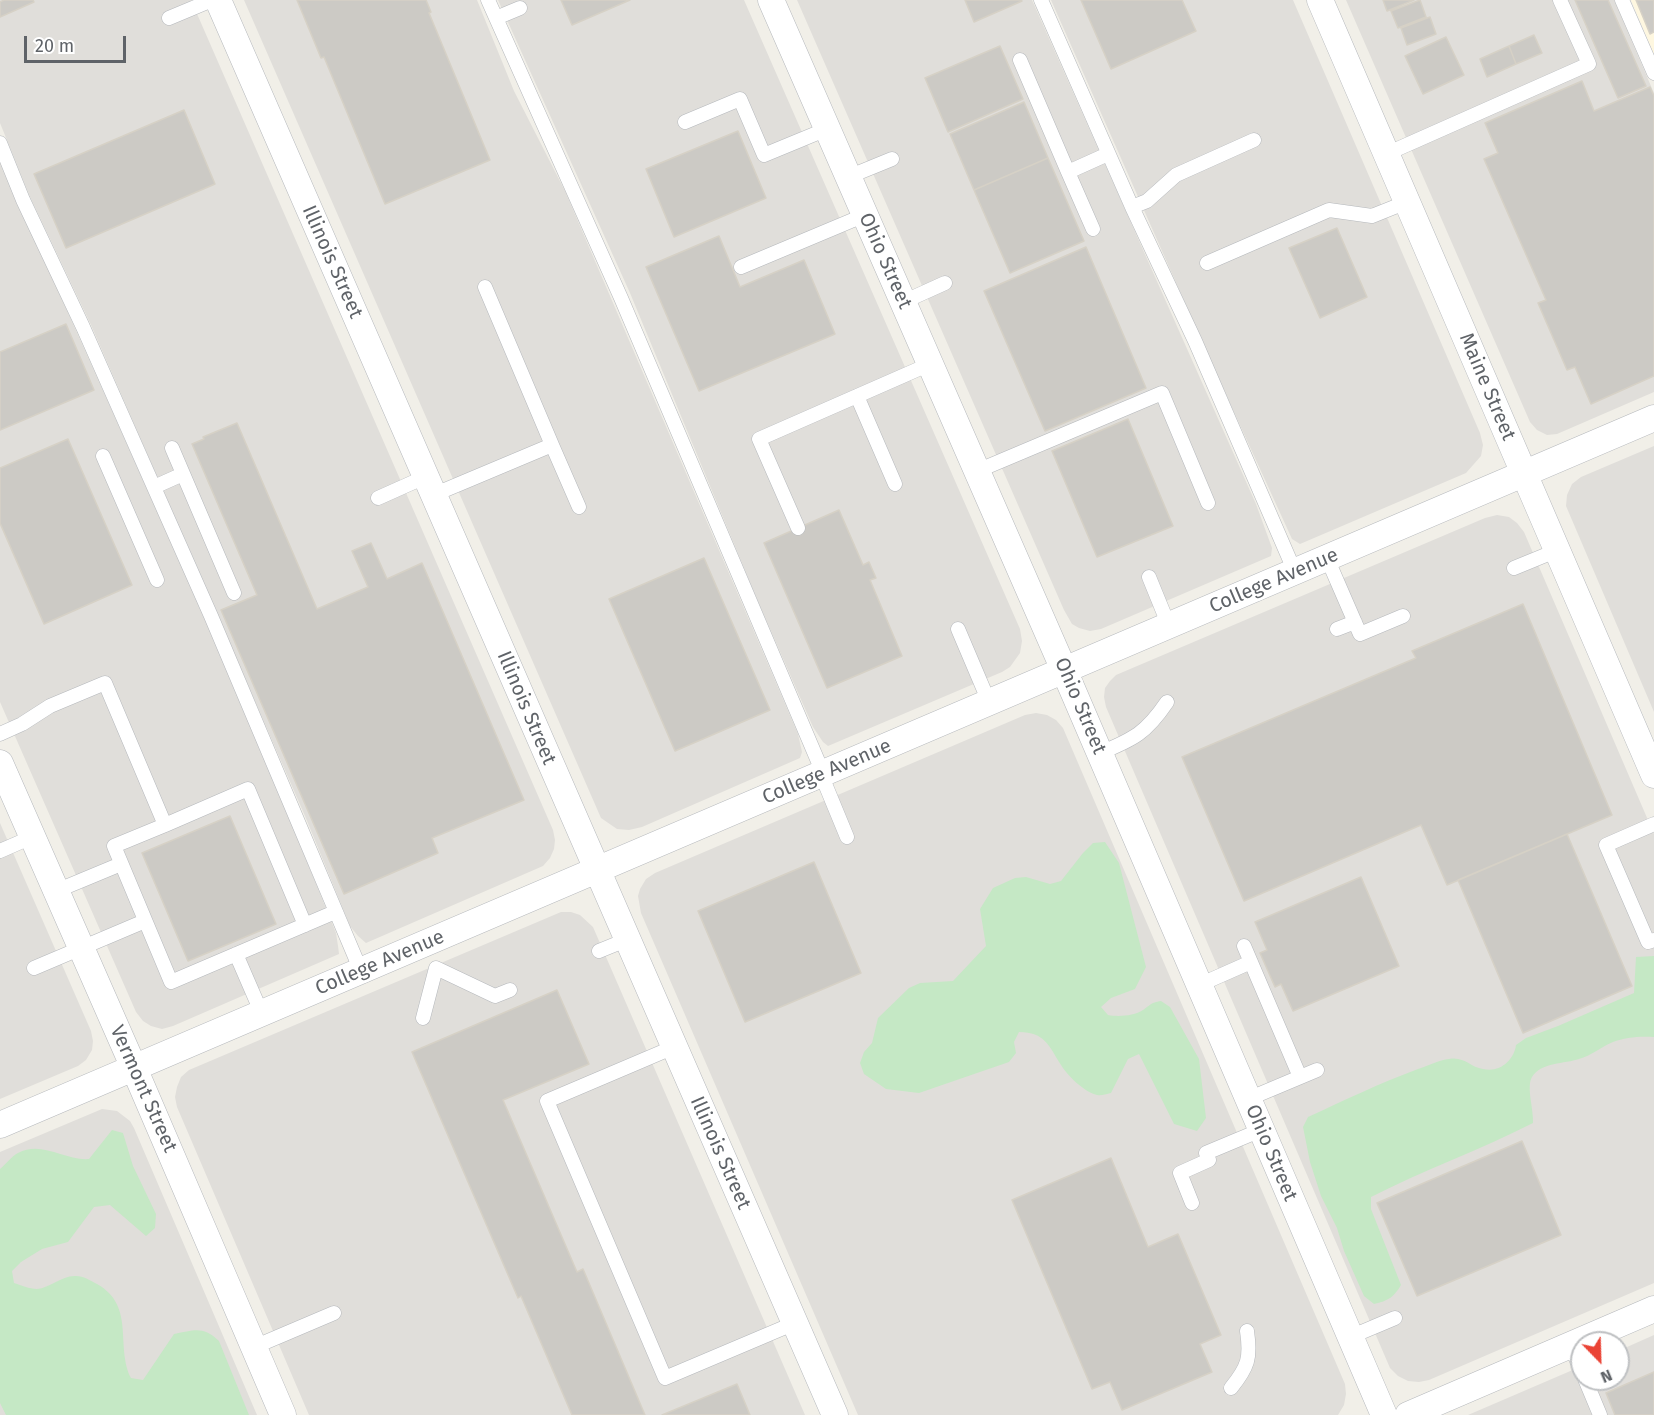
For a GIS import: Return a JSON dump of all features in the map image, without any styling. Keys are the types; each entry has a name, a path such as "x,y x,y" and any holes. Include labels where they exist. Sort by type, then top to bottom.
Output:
{"street":[{"name":"Illinois Street","path":"218,0 835,1415"},
{"name":"Ohio Street","path":"771,0 1100,753 1384,1415"},
{"name":"Maine Street","path":"1320,0 1654,775"},
{"name":"College Avenue","path":"0,1125 1654,418"},
{"name":"Vermont Street","path":"0,763 283,1415"},
{"path":"1603,1331 1654,1309"},
{"path":"1408,1415 1570,1345"}],"lane":[{"path":"169,18 212,0"},
{"path":"488,0 621,298 847,837"},
{"path":"1041,0 1108,154 1195,341 1295,572"},
{"path":"1386,153 1588,64 1560,0"},
{"path":"1622,0 1654,73"},
{"path":"496,18 520,8"},
{"path":"1020,60 1093,229"},
{"path":"685,122 740,99 764,155 827,129"},
{"path":"1132,207 1147,201 1176,175 1254,140"},
{"path":"0,143 23,200 83,327 154,487 361,971"},
{"path":"1068,172 1108,154"},
{"path":"848,177 892,159"},
{"path":"1207,263 1329,210 1372,216 1407,202"},
{"path":"741,267 865,215"},
{"path":"903,302 945,283"},
{"path":"485,287 579,507"},
{"path":"798,528 759,439 930,364"},
{"path":"977,471 1162,393 1208,503"},
{"path":"857,396 895,484"},
{"path":"378,498 429,486 552,445"},
{"path":"172,448 234,593"},
{"path":"103,456 157,579"},
{"path":"154,487 183,474"},
{"path":"1514,568 1557,550"},
{"path":"1328,558 1360,634 1403,616"},
{"path":"1149,577 1169,626"},
{"path":"1337,629 1355,622"},
{"path":"958,629 989,702"},
{"path":"0,734 22,724 50,706 105,683 165,825"},
{"path":"1100,753 1131,740 1153,722 1167,702"},
{"path":"305,925 248,789 114,846 171,982 236,954 305,925 335,912"},
{"path":"1654,824 1606,844 1648,942 1654,940"},
{"path":"0,851 33,837"},
{"path":"56,891 121,864"},
{"path":"34,968 145,921"},
{"path":"599,951 626,940"},
{"path":"423,1018 436,968 425,943"},
{"path":"1244,946 1300,1077"},
{"path":"236,954 261,1014"},
{"path":"1199,985 1251,962"},
{"path":"436,968 495,996 510,990"},
{"path":"674,1047 547,1101 665,1378 795,1323"},
{"path":"1248,1099 1317,1070"},
{"path":"1192,1203 1180,1173 1209,1160 1206,1154 1261,1130"},
{"path":"254,1347 334,1313"},
{"path":"1350,1337 1395,1317"},
{"path":"1231,1388 1245,1371 1250,1352 1247,1331"},
{"path":"1590,1391 1600,1415"}],"shaded area":[{"path":"0,0 191,0 553,830 554,849 543,866 366,943 350,926 305,816 91,325 30,197 0,123"},
{"path":"244,0 477,0 514,91 565,191 798,734 802,752 800,758 642,827 629,830 617,829 601,818"},
{"path":"498,0 744,0 1020,629 1022,641 1020,653 1010,667 828,746 823,742 813,727 756,597 630,293"},
{"path":"797,0 1032,0 1256,504 1272,548 1271,556 1101,629 1090,631 1072,624"},
{"path":"1051,0 1293,0 1480,433 1483,445 1481,456 1466,473 1300,544 1292,539"},
{"path":"1346,0 1614,0 1654,93 1654,392 1557,434 1547,435 1537,430 1530,422"},
{"path":"1631,0 1654,0 1654,54"},
{"path":"0,161 205,618 336,933 339,954 162,1029 143,1021 136,1012 0,702"},
{"path":"1654,446 1654,712 1566,506 1567,495 1572,484 1581,477"},
{"path":"1497,515 1509,517 1524,532 1654,834 1654,1283 1429,1380 1408,1381 1398,1376 1390,1368 1106,707 1104,697 1105,688 1116,675 1485,518"},
{"path":"1036,713 1056,720 1063,728 1345,1384 1344,1405 1338,1415 858,1415 641,913 638,896 640,889 646,879 655,873 1025,715"},
{"path":"0,823 91,1031 93,1041 92,1050 86,1060 78,1066 0,1099"},
{"path":"561,912 580,915 593,927 805,1415 309,1415 177,1107 175,1097 181,1077 189,1070"},
{"path":"102,1109 117,1111 130,1121 134,1128 257,1415 0,1415 0,1152"},
{"path":"1654,1335 1654,1415 1468,1415 1570,1371 1570,1391 1630,1391 1630,1346"}],"green space":[{"path":"1105,842 1119,863 1146,967 1135,989 1111,998 1101,1007 1108,1015 1116,1016 1135,1014 1161,1001 1170,1007 1199,1059 1206,1118 1197,1131 1174,1124 1139,1054 1128,1059 1111,1093 1097,1095 1081,1087 1064,1069 1045,1041 1035,1034 1019,1032 1014,1042 1016,1053 1009,1062 919,1093 886,1089 864,1074 860,1063 864,1052 872,1043 878,1018 909,988 920,983 953,981 986,946 980,909 993,888 1015,878 1026,877 1050,884 1061,881 1093,843"},
{"path":"1654,956 1654,1037 1618,1040 1583,1058 1541,1069 1530,1081 1533,1123 1371,1197 1371,1209 1401,1285 1390,1298 1379,1303 1374,1304 1364,1296 1344,1251 1337,1228 1321,1196 1310,1162 1303,1127 1308,1117 1390,1080 1441,1061 1454,1058 1478,1068 1489,1070 1500,1067 1512,1056 1516,1045 1526,1038 1634,993 1636,957"},
{"path":"112,1130 123,1133 133,1166 156,1214 155,1228 146,1236 110,1205 94,1207 68,1242 42,1249 21,1262 12,1271 14,1283 37,1289 66,1277 79,1276 97,1284 109,1293 117,1303 121,1315 124,1353 131,1378 143,1380 174,1334 198,1330 208,1333 219,1341 249,1415 6,1415 0,1403 0,1169 16,1154 27,1150 45,1150 80,1159 89,1159"}],"building":[{"path":"33,0 34,2 0,17 0,2"},
{"path":"297,0 426,0 431,12 429,13 490,160 385,204 324,57 321,58"},
{"path":"561,0 630,0 572,25"},
{"path":"965,0 1021,0 1022,1 974,22"},
{"path":"1081,0 1182,0 1196,31 1111,69"},
{"path":"1383,0 1414,0 1387,11"},
{"path":"1420,0 1426,17 1398,28 1391,11"},
{"path":"1575,0 1608,0 1646,86 1618,98"},
{"path":"1636,0 1654,0 1654,32 1650,34"},
{"path":"1430,17 1436,34 1407,45 1401,28"},
{"path":"1534,35 1542,53 1516,64 1509,46"},
{"path":"1446,37 1464,75 1423,94 1405,56"},
{"path":"1000,46 1023,99 948,132 925,78"},
{"path":"1509,46 1516,64 1487,77 1480,59"},
{"path":"1582,81 1594,111 1650,87 1654,96 1654,376 1591,404 1575,367 1567,370 1538,303 1546,300 1484,159 1498,153 1485,123"},
{"path":"1024,102 1048,158 974,190 950,134"},
{"path":"184,110 215,184 66,248 34,174"},
{"path":"738,131 766,198 674,237 646,169"},
{"path":"1048,158 1084,241 1010,273 974,190"},
{"path":"1337,228 1367,297 1320,318 1289,248"},
{"path":"719,236 740,287 804,260 835,334 699,391 646,267"},
{"path":"1086,247 1146,388 1045,431 984,291"},
{"path":"66,324 94,390 0,430 0,352"},
{"path":"1128,419 1173,526 1097,557 1052,451"},
{"path":"237,423 317,609 368,587 352,551 371,543 387,579 422,563 524,800 432,838 438,853 344,894 221,610 257,595 192,444"},
{"path":"68,439 132,585 44,624 0,523 0,468"},
{"path":"839,510 863,565 869,562 876,578 870,580 902,656 827,688 764,543"},
{"path":"704,558 770,710 675,751 609,599"},
{"path":"1523,604 1612,815 1447,885 1421,825 1244,901 1182,757 1416,658 1412,651"},
{"path":"230,816 276,924 188,961 142,853"},
{"path":"1567,834 1632,986 1523,1033 1458,880"},
{"path":"814,862 861,973 745,1022 698,911"},
{"path":"1361,877 1399,966 1293,1011 1281,984 1275,987 1260,953 1267,950 1255,922"},
{"path":"557,990 589,1064 503,1100 577,1272 583,1269 645,1415 572,1415 521,1296 518,1298 412,1052"},
{"path":"1522,1141 1561,1235 1417,1296 1377,1203"},
{"path":"1111,1158 1148,1247 1178,1234 1221,1335 1200,1344 1212,1372 1122,1410 1110,1382 1092,1389 1012,1200"},
{"path":"1654,1372 1654,1415 1615,1415 1606,1393 1630,1391 1630,1382"},
{"path":"737,1384 750,1415 662,1415"}]}
